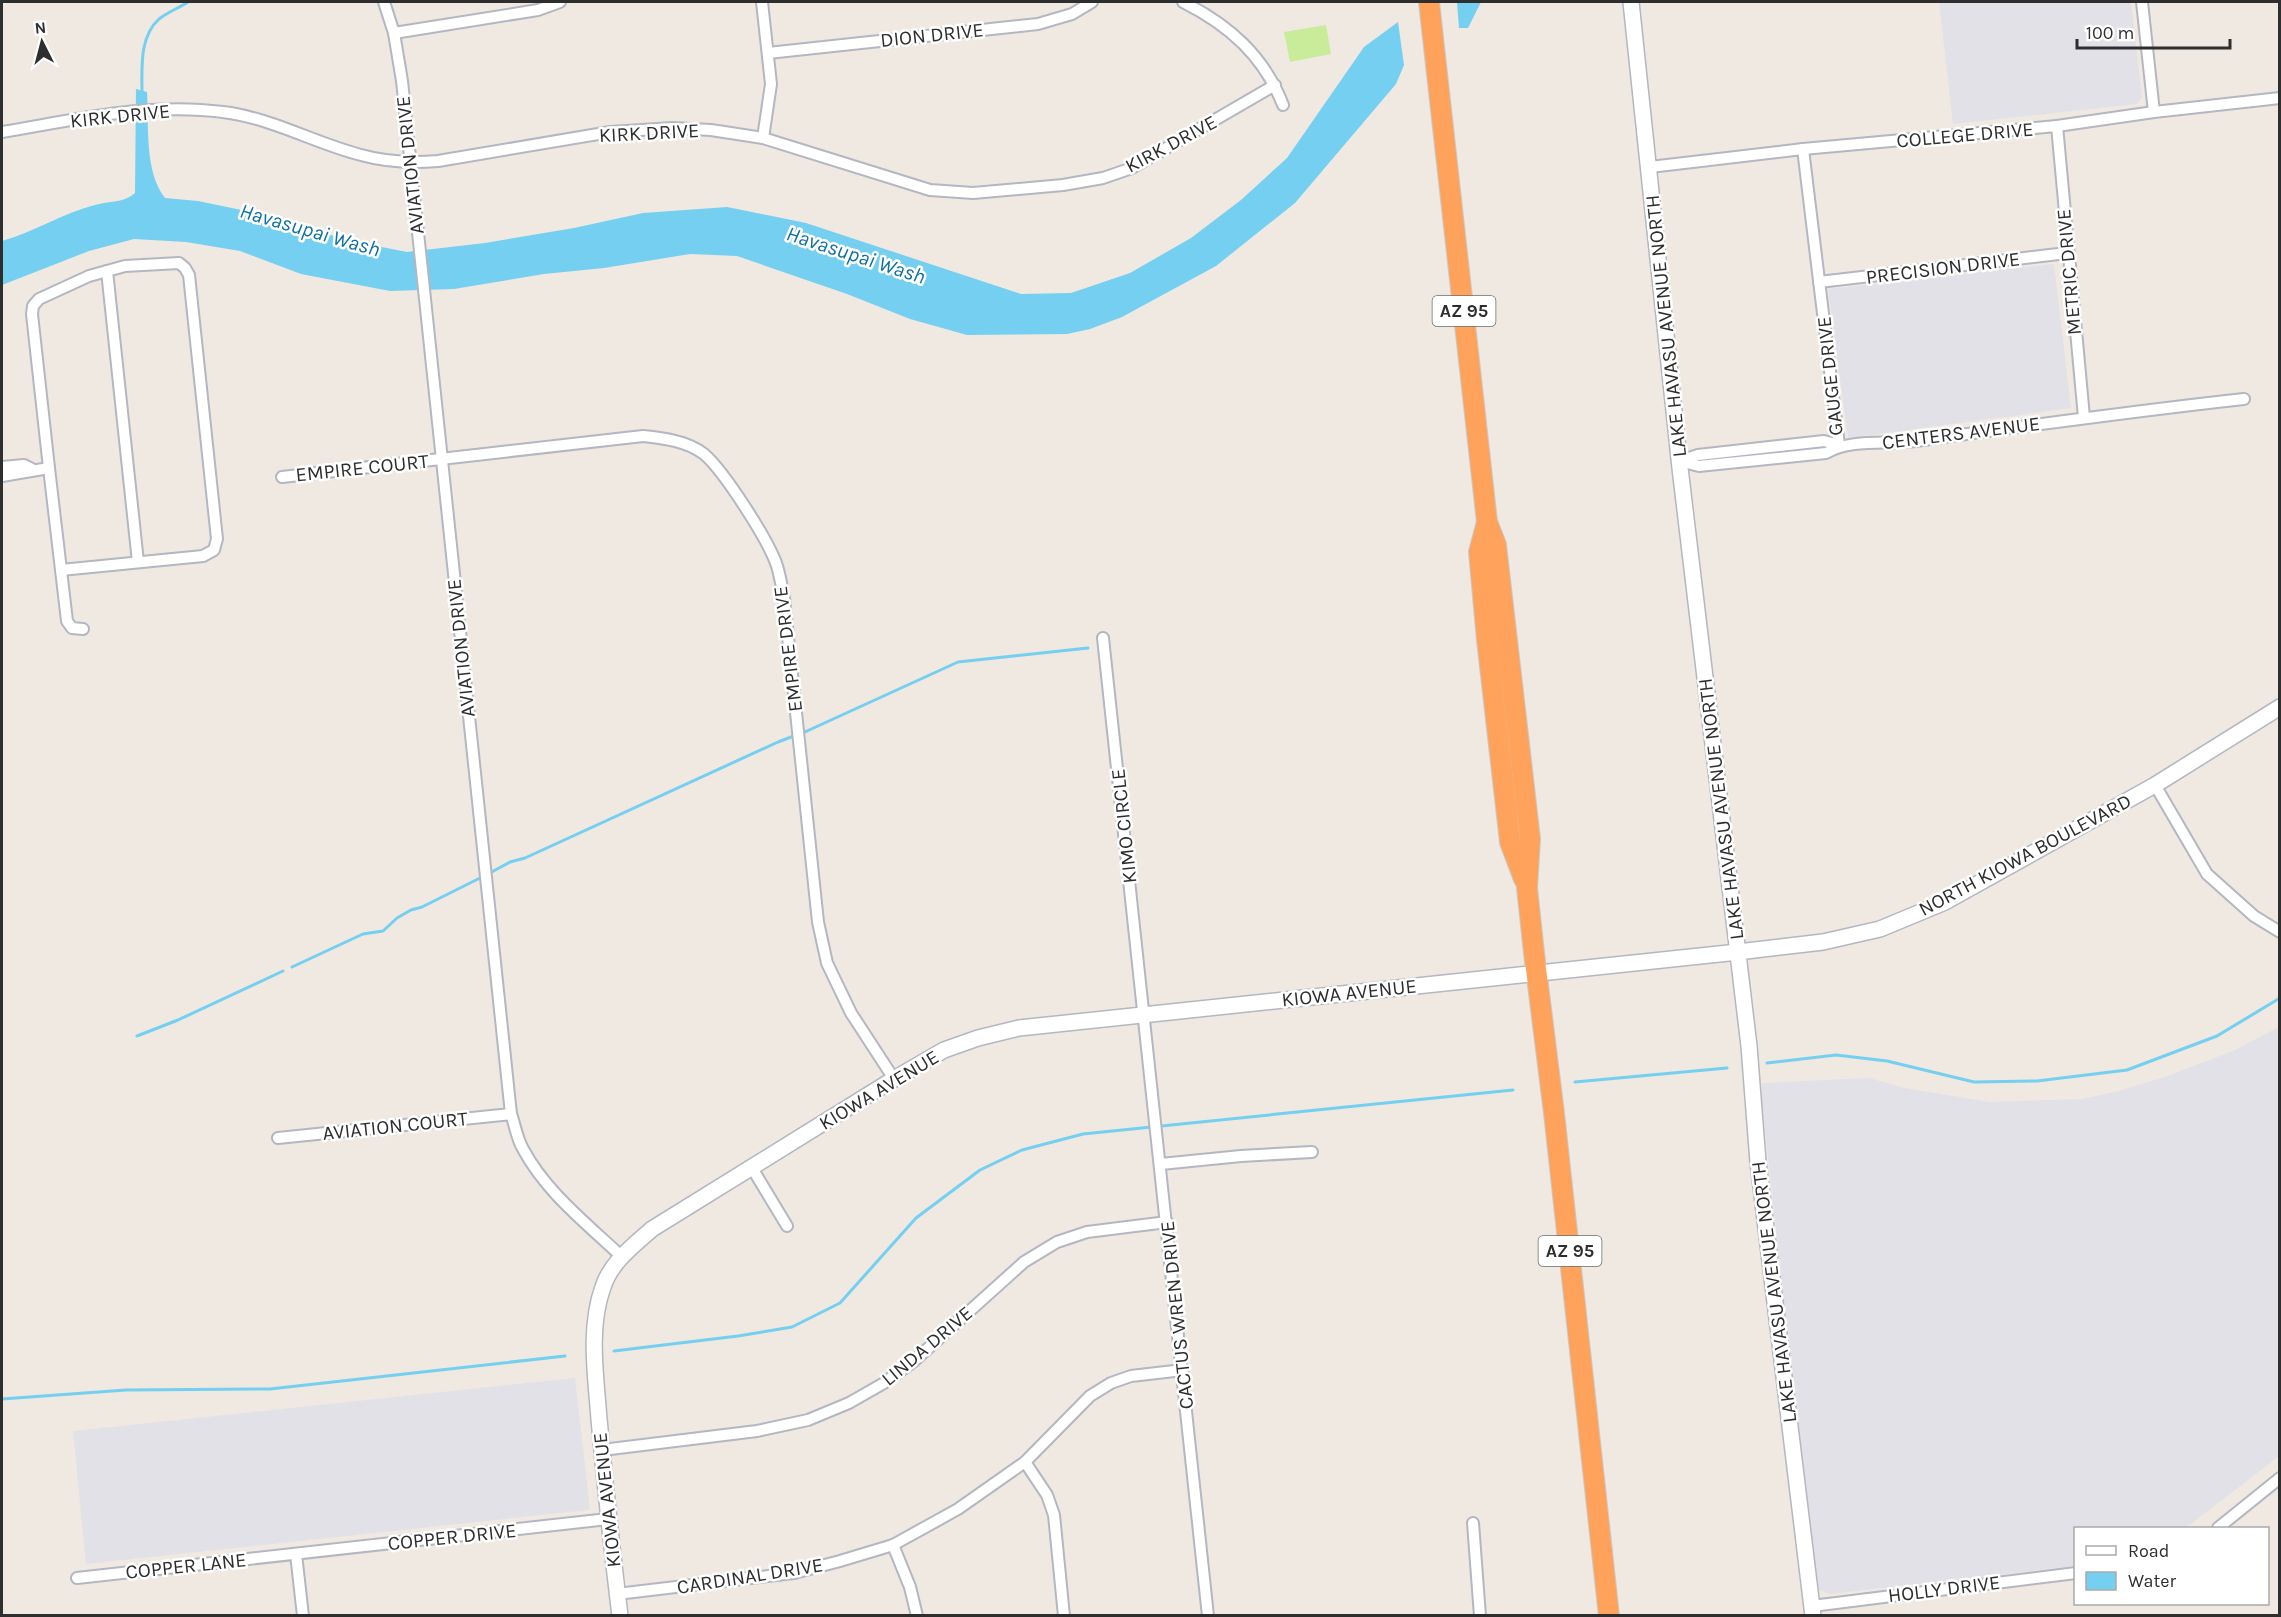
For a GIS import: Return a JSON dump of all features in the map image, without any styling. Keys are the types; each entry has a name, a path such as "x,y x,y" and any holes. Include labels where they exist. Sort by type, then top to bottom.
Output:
{"highway":[{"name":"AZ 95","path":"1429,2 1487,522 1479,552 1487,640 1510,842 1527,888 1609,1616"}],"street":[{"name":"AVIATION DRIVE","path":"384,2 394,33 402,81 511,1114 522,1148 540,1176 558,1197 621,1256"},
{"path":"394,33 538,10 560,2"},
{"path":"762,2 771,84 763,138"},
{"name":"DION DRIVE","path":"768,53 1038,24 1072,14 1092,2"},
{"path":"1183,2 1213,18 1236,35 1252,52 1275,85 1283,105"},
{"name":"LAKE HAVASU AVENUE NORTH","path":"1631,2 1679,461 1754,1090 1758,1162 1813,1610"},
{"path":"2142,2 2154,112"},
{"name":"KIRK DRIVE","path":"2,132 142,109 224,112 280,125 362,155 410,163 438,161 610,132 673,128 711,130 763,138 930,190 973,194 1063,185 1103,177 1132,168 1275,85"},
{"name":"COLLEGE DRIVE","path":"1650,167 1803,149 2057,126 2154,112 2280,98"},
{"name":"METRIC DRIVE","path":"2057,126 2084,417"},
{"name":"GAUGE DRIVE","path":"1803,149 1839,445"},
{"name":"PRECISION DRIVE","path":"1819,282 2067,253"},
{"path":"61,570 203,556 214,550 217,539 189,275 179,263 125,266 89,276 39,299 33,306 32,314 49,468 61,570 67,621 72,628 83,629"},
{"path":"107,271 138,562"},
{"name":"CENTERS AVENUE","path":"1679,461 1699,466 1826,453 1839,445 1911,441 2084,417 2244,399"},
{"name":"EMPIRE DRIVE","path":"441,460 652,437 681,443 704,454 722,474 764,539 776,565 784,598 818,922 827,963 851,1013 894,1078"},
{"name":"EMPIRE COURT","path":"282,477 441,460"},
{"path":"2,467 24,465 32,469"},
{"path":"2,476 24,473 32,469 49,468"},
{"name":"KIMO CIRCLE","path":"1103,638 1145,1014"},
{"name":"NORTH KIOWA BOULEVARD","path":"1536,974 1823,942 1880,929 1945,902 2155,785 2280,707"},
{"path":"2155,785 2207,874 2254,916 2280,932"},
{"name":"KIOWA AVENUE","path":"620,1616 608,1519 594,1320 603,1286 621,1256 652,1229 894,1078 944,1050 978,1038 1018,1028 1536,974"},
{"name":"CACTUS WREN DRIVE","path":"1145,1014 1208,1616"},
{"name":"AVIATION COURT","path":"278,1138 511,1114"},
{"path":"1161,1164 1312,1152"},
{"path":"752,1168 787,1226"},
{"name":"LINDA DRIVE","path":"602,1450 757,1431 808,1420 849,1403 884,1383 914,1361 1024,1262 1057,1242 1087,1232 1167,1222"},
{"name":"CARDINAL DRIVE","path":"618,1594 794,1573 893,1545 958,1509 1025,1462 1090,1396 1111,1383 1131,1376 1183,1370"},
{"path":"1025,1462 1047,1495 1054,1515 1064,1616"},
{"path":"2219,1527 2280,1478"},
{"name":"COPPER DRIVE","path":"296,1554 608,1519"},
{"path":"1473,1523 1480,1616"},
{"path":"893,1545 910,1587 917,1616"},
{"path":"296,1554 303,1616"},
{"name":"COPPER LANE","path":"76,1578 296,1554"},
{"name":"HOLLY DRIVE","path":"1813,1610 2074,1573"}],"shaded area":[{"path":"1939,2 2131,2 2142,97 2137,104 1953,124"},
{"path":"2054,264 2071,408 1848,438 1828,289"},
{"path":"2279,1027 2279,1456 2184,1527 2074,1527 2074,1566 1830,1594 1819,1590 1814,1583 1762,1101 1762,1083 1869,1078 1905,1088 1990,1102 2081,1099 2115,1092 2165,1077 2235,1050"},
{"path":"575,1378 590,1509 588,1510 86,1564 73,1431"}],"green space":[{"path":"1326,25 1331,54 1290,62 1284,32"}],"water":[{"path":"1457,2 1481,2 1468,28 1459,28"},
{"name":"Havasupai Wash","path":"1398,22 1404,65 1396,84 1295,203 1216,266 1122,317 1090,329 1067,334 967,335 910,319 847,294 737,256 690,254 454,289 390,291 301,274 240,251 186,242 134,239 89,251 2,285 2,241 83,208 121,200 135,193 136,89 147,92 151,161 158,187 165,198 198,201 275,217 346,240 407,252 485,243 574,228 643,213 727,207 806,223 1021,294 1071,293 1130,273 1191,238 1241,200 1287,158 1364,47"}],"waterway":[{"path":"142,93 143,53 148,35 159,19 188,2"},
{"path":"488,874 510,862 525,858 958,662 1088,648"},
{"path":"292,967 363,934 383,931 397,918 411,910 422,907 482,877"},
{"path":"137,1036 178,1020 283,971"},
{"path":"1767,1063 1836,1055 1887,1061 1974,1082 2037,1081 2127,1070 2217,1036 2280,998"},
{"path":"1575,1082 1727,1068"},
{"path":"614,1351 792,1327 840,1303 916,1218 980,1170 1022,1150 1083,1134 1513,1090"},
{"path":"2,1399 126,1390 270,1389 565,1356"}]}
